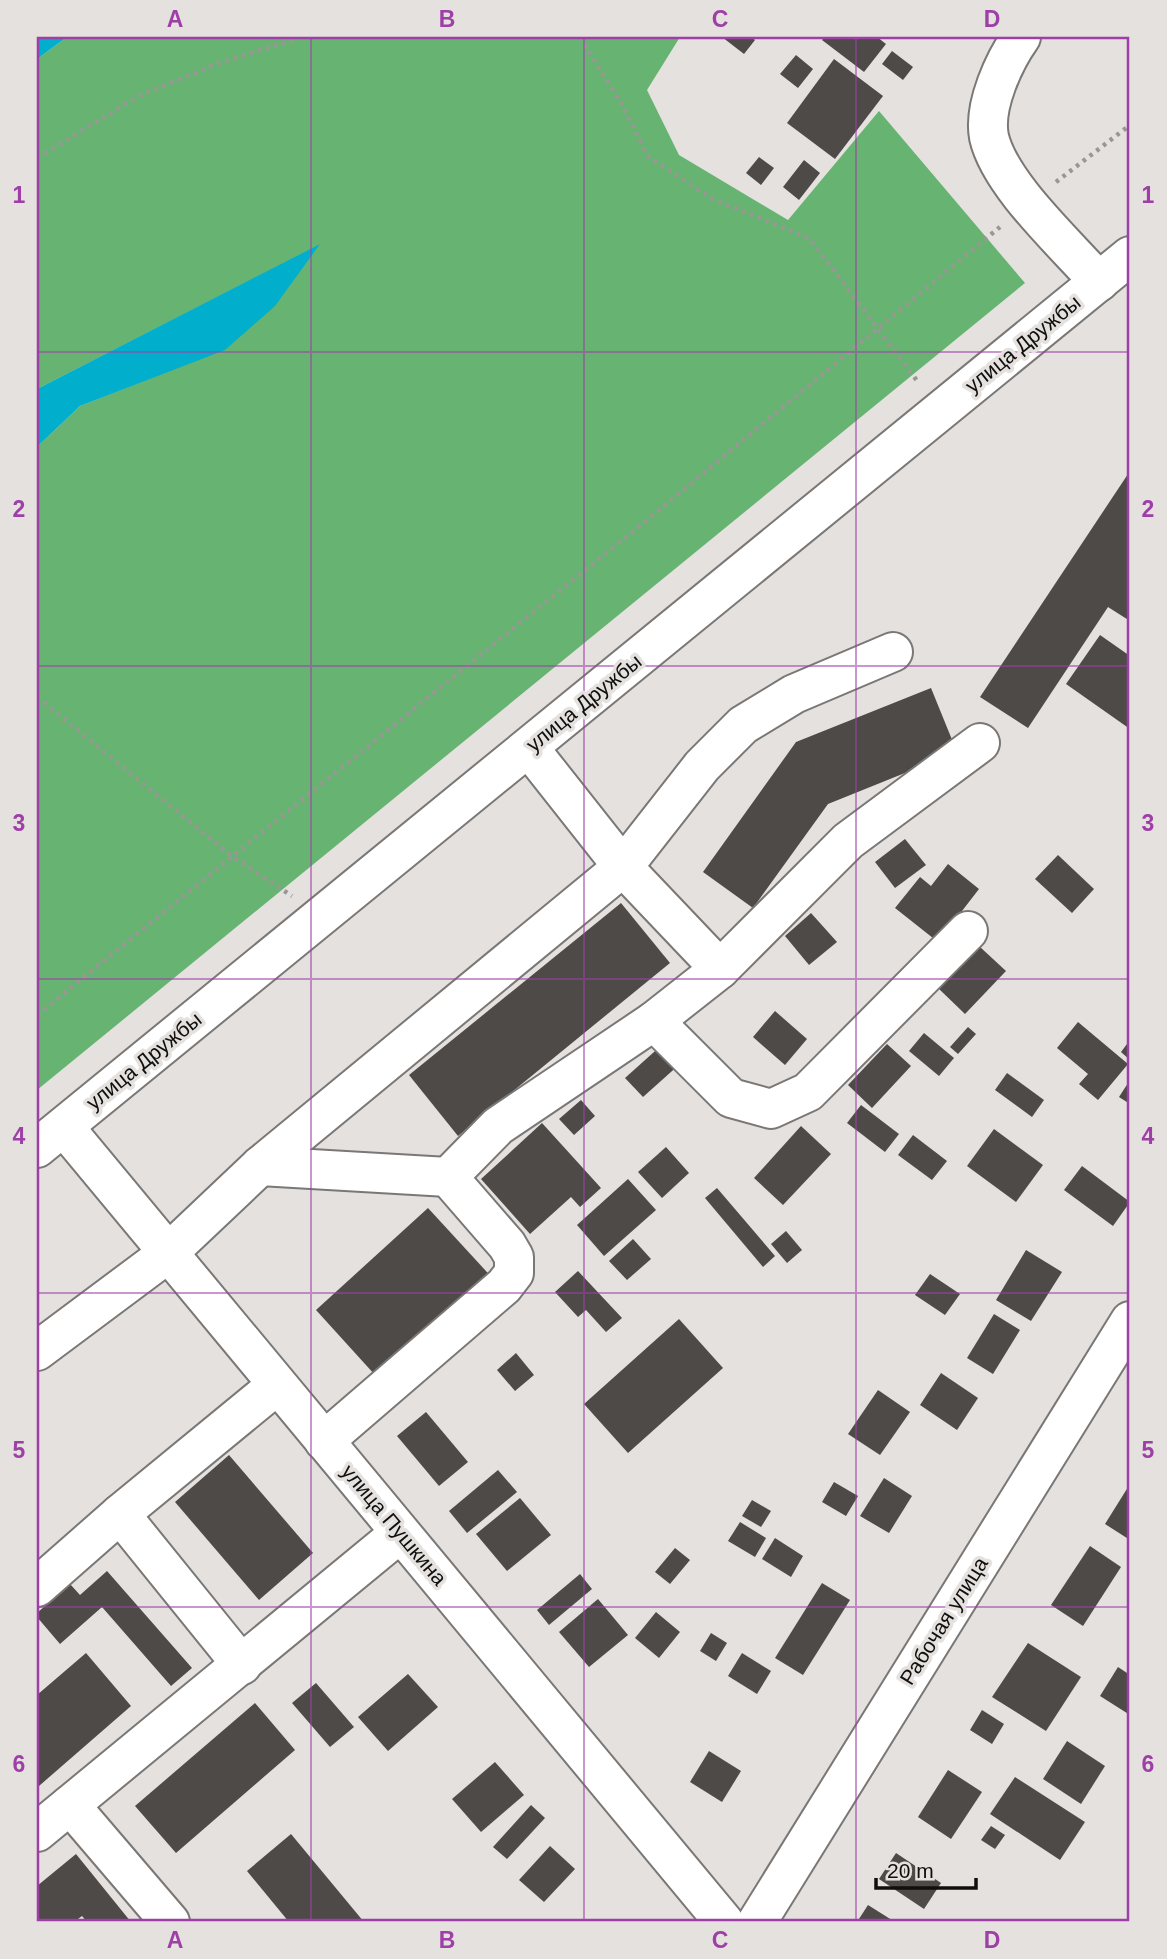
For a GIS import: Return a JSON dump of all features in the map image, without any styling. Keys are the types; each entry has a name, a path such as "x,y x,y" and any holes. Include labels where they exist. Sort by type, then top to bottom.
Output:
{"main road":[{"path":"1021,37 1007,56 993,95 989,136 1004,175 1099,282"},
{"name":"улица Дружбы","path":"50,1137 1130,256"},
{"path":"37,1351 167,1254 260,1166 623,866 702,766 743,724 794,694 893,652"},
{"path":"448,1177 498,1126 654,1021 720,969 848,841 980,743"},
{"path":"529,748 623,866 720,969"},
{"path":"654,1021 731,1098 771,1109 808,1092 968,931"},
{"name":"улица Пушкина","path":"50,1137 167,1254 724,1922"},
{"path":"260,1166 448,1177 508,1245 513,1256 514,1273 504,1286 324,1441"},
{"name":"Рабочая улица","path":"757,1922 1130,1321"},
{"path":"37,1587 120,1514 277,1385"},
{"path":"120,1514 242,1665"},
{"path":"37,1832 400,1533"},
{"path":"70,1805 170,1922"}],"path":[{"path":"37,158 137,97 218,63 303,37"},
{"path":"580,37 621,103 648,156 709,197 810,239 941,411"},
{"path":"37,1015 1029,203 1130,125"},
{"path":"37,698 233,857 321,916"}],"green space":[{"path":"67,37 680,37 647,90 679,155 788,220 879,111 1025,283 37,1090 37,447 80,406 225,349 319,245 37,389 37,59"}],"water":[{"path":"37,37 67,37 37,59"},
{"path":"320,244 275,306 225,350 80,406 37,447 37,389"}],"building":[{"path":"722,37 751,37 755,40 744,54"},
{"path":"825,37 877,37 886,44 864,72 822,40"},
{"path":"892,51 913,67 903,80 882,64"},
{"path":"796,55 813,69 798,88 780,74"},
{"path":"834,59 883,96 835,159 787,123"},
{"path":"759,157 774,168 761,185 746,173"},
{"path":"804,160 820,173 799,200 783,187"},
{"path":"1130,471 1130,621 1108,607 1028,728 980,697"},
{"path":"1100,635 1130,656 1130,729 1066,684"},
{"path":"931,688 957,752 828,804 753,908 703,872 796,742"},
{"path":"905,839 926,865 895,888 875,862"},
{"path":"1058,855 1094,889 1072,913 1035,879"},
{"path":"948,864 979,889 938,942 895,908 920,877 931,886"},
{"path":"621,903 670,963 458,1136 409,1075"},
{"path":"811,913 837,942 809,965 785,936"},
{"path":"979,946 1006,971 965,1014 938,988"},
{"path":"775,1011 807,1039 785,1065 753,1037"},
{"path":"1078,1022 1128,1064 1098,1100 1079,1084 1088,1074 1057,1048"},
{"path":"968,1027 976,1034 958,1054 950,1047"},
{"path":"924,1033 954,1058 939,1076 909,1051"},
{"path":"1130,1040 1130,1060 1121,1052"},
{"path":"664,1043 681,1063 643,1097 625,1078"},
{"path":"887,1044 911,1066 872,1108 848,1085"},
{"path":"1007,1073 1044,1100 1032,1117 995,1090"},
{"path":"1130,1080 1130,1104 1119,1097"},
{"path":"581,1100 595,1116 574,1135 559,1119"},
{"path":"861,1105 899,1134 885,1152 847,1123"},
{"path":"542,1123 601,1188 580,1207 571,1197 530,1234 481,1179"},
{"path":"801,1126 831,1154 783,1205 754,1178"},
{"path":"994,1129 1043,1165 1016,1202 967,1166"},
{"path":"913,1135 947,1161 932,1180 898,1155"},
{"path":"666,1147 689,1173 662,1198 638,1172"},
{"path":"1082,1166 1130,1202 1113,1226 1064,1190"},
{"path":"628,1179 656,1210 604,1256 577,1225"},
{"path":"717,1188 775,1256 763,1267 705,1198"},
{"path":"428,1208 497,1283 385,1386 316,1310"},
{"path":"786,1231 802,1250 787,1263 771,1244"},
{"path":"633,1239 651,1259 627,1280 609,1261"},
{"path":"1026,1250 1062,1272 1031,1321 996,1300"},
{"path":"578,1271 622,1318 606,1332 586,1310 578,1317 555,1292"},
{"path":"930,1274 960,1294 945,1315 915,1295"},
{"path":"994,1314 1020,1330 993,1374 967,1358"},
{"path":"679,1319 723,1368 628,1453 584,1404"},
{"path":"516,1353 534,1375 515,1391 497,1370"},
{"path":"941,1373 978,1398 957,1430 920,1405"},
{"path":"878,1390 910,1412 880,1455 848,1434"},
{"path":"426,1412 468,1462 439,1486 397,1436"},
{"path":"229,1455 313,1553 259,1600 175,1502"},
{"path":"498,1470 517,1492 467,1533 449,1511"},
{"path":"884,1478 912,1496 889,1533 860,1516"},
{"path":"834,1482 858,1496 846,1516 822,1502"},
{"path":"1130,1484 1130,1540 1105,1524"},
{"path":"520,1498 551,1535 507,1571 476,1534"},
{"path":"752,1500 771,1511 761,1527 742,1516"},
{"path":"740,1522 766,1538 755,1557 728,1541"},
{"path":"775,1538 803,1556 791,1577 762,1559"},
{"path":"1090,1546 1121,1567 1083,1626 1051,1605"},
{"path":"675,1548 690,1560 670,1584 655,1572"},
{"path":"107,1571 192,1668 171,1686 102,1607 60,1644 37,1617 37,1613 70,1584 80,1595"},
{"path":"580,1574 592,1589 549,1625 537,1610"},
{"path":"822,1583 850,1600 803,1675 775,1658"},
{"path":"598,1599 628,1635 589,1667 559,1632"},
{"path":"656,1612 680,1632 659,1658 635,1638"},
{"path":"711,1633 727,1643 716,1661 700,1651"},
{"path":"1028,1643 1081,1677 1046,1731 992,1697"},
{"path":"86,1653 131,1706 39,1786 37,1695"},
{"path":"742,1653 771,1671 757,1694 728,1676"},
{"path":"1118,1667 1130,1675 1130,1715 1100,1696"},
{"path":"408,1674 438,1707 388,1751 358,1717"},
{"path":"316,1683 354,1727 330,1747 292,1703"},
{"path":"255,1703 295,1750 176,1853 135,1806"},
{"path":"982,1710 1004,1724 992,1744 970,1730"},
{"path":"1067,1741 1105,1766 1081,1804 1043,1779"},
{"path":"709,1751 741,1771 722,1802 690,1782"},
{"path":"495,1762 524,1795 481,1832 452,1799"},
{"path":"948,1770 982,1792 951,1839 918,1817"},
{"path":"1015,1777 1085,1822 1060,1860 990,1814"},
{"path":"531,1805 545,1818 507,1859 493,1847"},
{"path":"991,1826 1005,1835 995,1849 981,1840"},
{"path":"291,1834 364,1922 289,1922 247,1871"},
{"path":"550,1846 575,1869 544,1902 519,1880"},
{"path":"896,1853 941,1883 924,1909 879,1879"},
{"path":"76,1854 131,1922 87,1922 82,1916 74,1922 37,1922 37,1886"},
{"path":"868,1905 895,1922 857,1922"}]}
